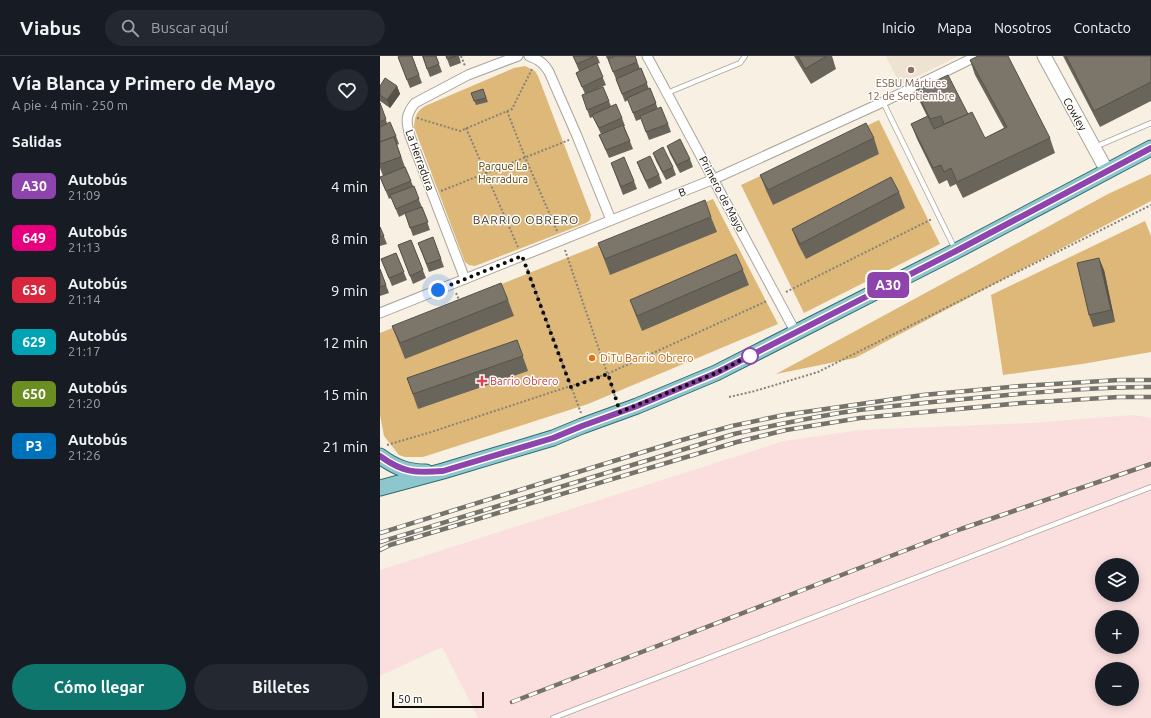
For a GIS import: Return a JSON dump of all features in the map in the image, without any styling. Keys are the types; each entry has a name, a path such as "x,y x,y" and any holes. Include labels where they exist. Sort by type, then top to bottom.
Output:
{"main road":[{"path":"380,488 553,438 716,373 956,251 1151,148"},
{"path":"382,451 396,466 407,471 443,471"}],"street":[{"name":"La Herradura","path":"465,279 410,136 407,116 415,103 468,75 518,56"},
{"name":"Primero de Mayo","path":"647,56 796,333"},
{"name":"B","path":"380,313 714,179 883,102 977,56"},
{"name":"Cowley","path":"1044,56 1107,171"},
{"path":"533,57 544,64 550,72 611,220"}],"lane":[{"path":"667,93 740,64 744,56"},
{"path":"883,102 956,251"},
{"path":"1094,147 1151,123"},
{"path":"553,718 1151,487"}],"path":[{"path":"407,116 460,130 507,111 512,108 533,57"},
{"path":"507,111 561,240 620,412"},
{"path":"466,128 522,256 581,413 582,426"},
{"path":"433,195 577,136"},
{"path":"730,397 818,372 1151,205"},
{"path":"382,451 428,433 608,374 776,296 938,216"},
{"path":"452,284 461,303"}],"shaded area":[{"name":"ESBU Mártires 12 de Septiembre","path":"886,56 958,56 900,85"},
{"path":"1134,415 1151,418 1151,718 478,718 442,647 380,676 380,570 784,441 860,430 1029,423"}],"green space":[{"name":"Parque La Herradura","path":"525,66 535,71 538,76 591,215 590,220 586,223 475,266 469,265 465,262 414,127 416,117 418,112 425,106 514,68"},
{"path":"879,120 940,244 804,313 741,185"},
{"path":"1151,174 1151,201 855,358 776,374 1108,194"},
{"path":"713,199 778,324 588,404 423,457 405,457 399,455 384,436 380,415 380,333"},
{"path":"1145,221 1151,236 1151,352 1082,364 1003,375 991,295"}],"building":[{"path":"412,56 419,75 407,80 398,57"},
{"path":"423,56 436,56 439,64 427,69"},
{"path":"446,56 456,56 447,59"},
{"path":"573,56 595,56 577,64"},
{"path":"616,56 635,56 637,62 613,72 608,59"},
{"path":"798,56 827,56 805,69"},
{"path":"978,56 1008,56 1050,138 957,182 951,168 944,172 941,165 933,168 911,124 928,116 934,129 972,112 985,138 1007,127 970,60"},
{"path":"1066,56 1151,56 1151,82 1094,111"},
{"path":"597,63 603,77 582,87 576,73"},
{"path":"641,68 647,83 622,94 616,79"},
{"path":"948,75 968,114 944,124 941,116 930,119 916,90"},
{"path":"385,78 397,86 387,100 380,95 380,86"},
{"path":"603,87 609,101 587,110 582,95"},
{"path":"650,88 656,103 633,113 627,98"},
{"path":"483,89 486,98 474,101 471,93"},
{"path":"380,103 386,119 380,122"},
{"path":"616,104 622,118 599,128 592,115"},
{"path":"661,107 668,124 646,132 640,116"},
{"path":"390,122 396,136 380,142 380,127"},
{"path":"866,123 874,138 768,190 760,175"},
{"path":"623,125 630,141 606,150 599,135"},
{"path":"394,137 401,157 380,164 380,142"},
{"path":"680,139 690,159 677,165 667,146"},
{"path":"663,147 673,167 663,172 653,153"},
{"path":"650,156 659,175 646,181 637,162"},
{"path":"624,157 634,181 621,187 611,163"},
{"path":"405,167 411,181 386,191 380,177"},
{"path":"891,177 899,192 800,244 792,229"},
{"path":"414,186 419,199 396,209 390,195"},
{"path":"705,200 711,217 605,259 598,243"},
{"path":"422,207 428,222 410,228 405,213"},
{"path":"380,227 384,236 380,237"},
{"path":"433,237 441,259 427,264 418,243"},
{"path":"411,240 423,270 410,276 398,245"},
{"path":"396,253 404,272 389,278 381,259"},
{"path":"736,254 743,270 637,316 630,300"},
{"path":"1099,258 1111,310 1089,315 1077,263"},
{"path":"380,269 386,285 380,287"},
{"path":"501,283 508,300 400,343 392,326"},
{"path":"517,340 523,356 413,394 407,378"}],"railway":[{"path":"380,533 682,440 732,426 784,415 923,395 1021,386 1119,380 1151,380"},
{"path":"380,542 734,434 796,421 859,410 1026,393 1151,387"},
{"path":"380,550 390,545 737,442 786,430 860,418 1022,403 1119,397 1151,397"},
{"path":"512,702 961,529 1151,464"}],"bus line":[{"name":"A30","path":"380,456 407,471 443,471 553,438 637,406 716,373 956,251 1151,148"}],"place":[{"name":"ESBU Mártires 12 de Septiembre","path":"911,70"},
{"name":"DiTu Barrio Obrero","path":"592,358"},
{"name":"Barrio Obrero","path":"482,381"}],"district":[{"name":"BARRIO OBRERO","path":"526,220"}],"route":[{"path":"438,290 522,256 571,387 608,374 620,412 716,373 751,355 750,356"}]}
